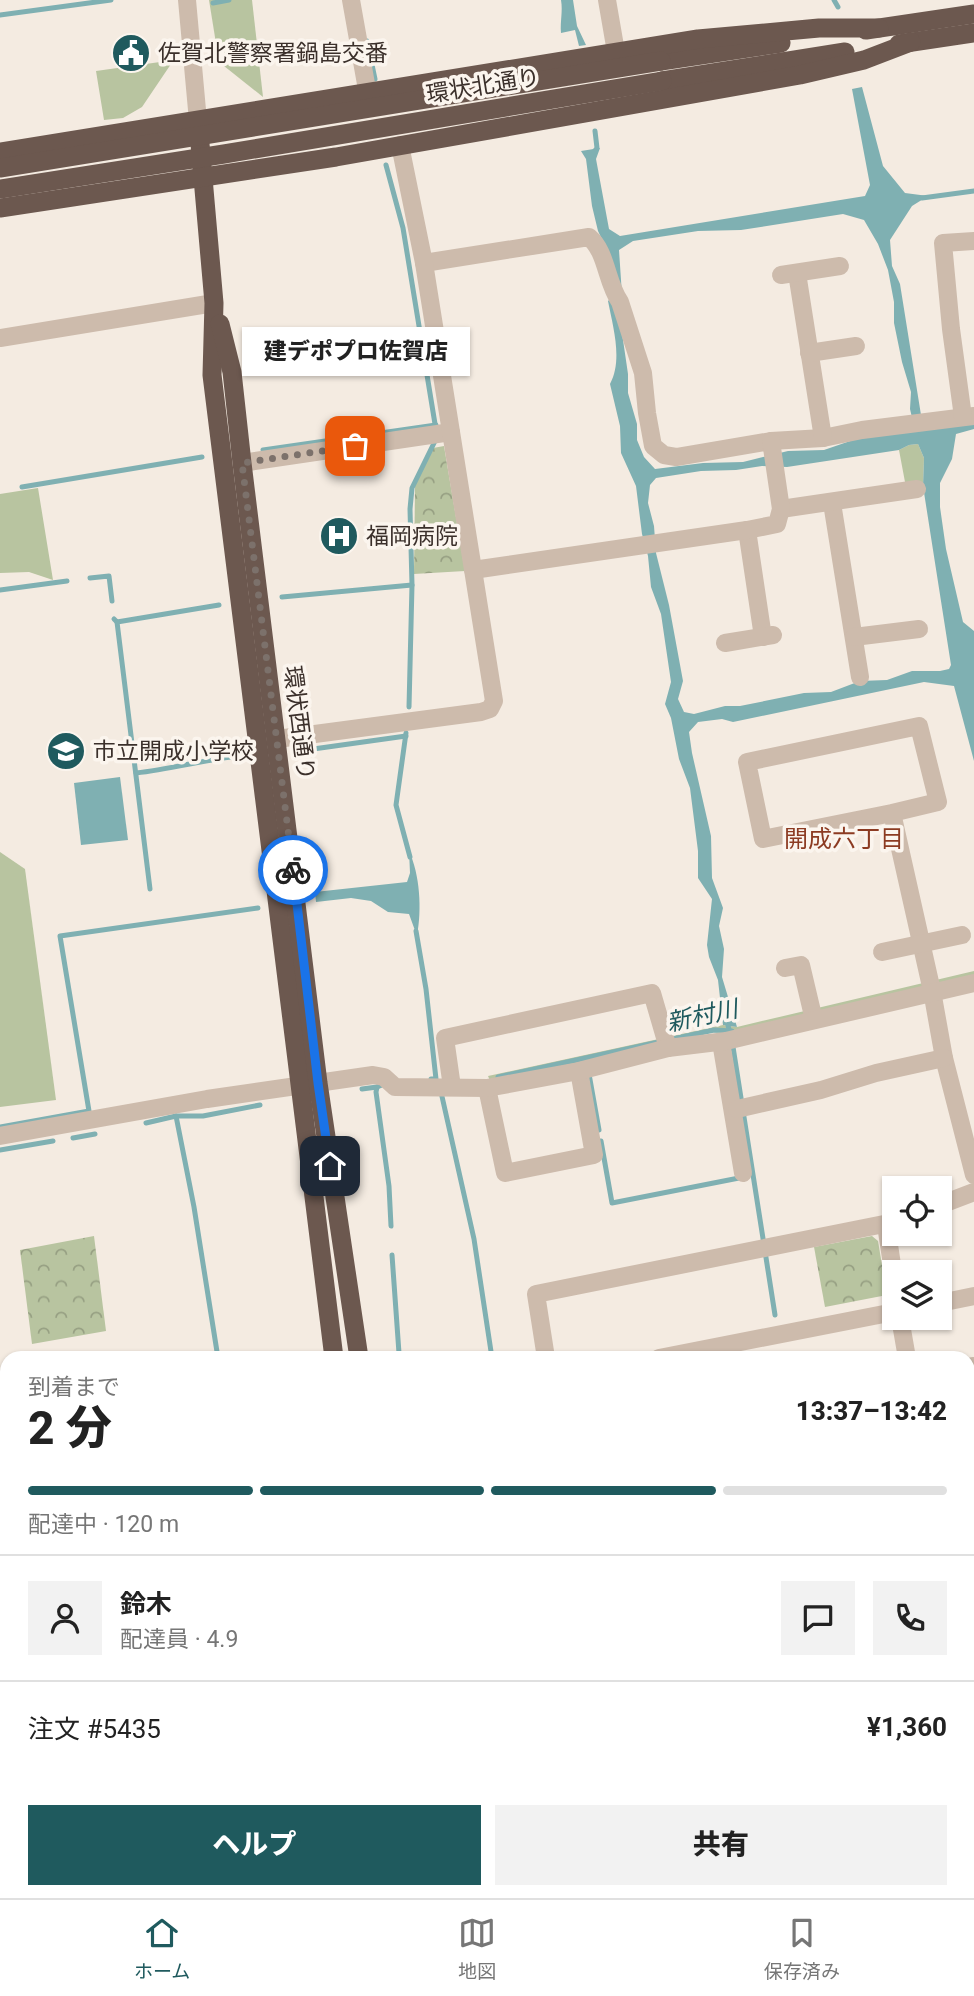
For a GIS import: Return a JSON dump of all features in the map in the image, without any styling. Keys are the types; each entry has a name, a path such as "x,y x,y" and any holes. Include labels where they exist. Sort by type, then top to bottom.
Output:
{"highway":[{"name":"環状北通り","path":"0,168 661,61 974,14"},
{"path":"0,152 698,38 819,27 879,28"},
{"name":"環状北通り","path":"0,189 974,33"},
{"path":"0,208 202,179 800,75 864,60 911,42"},
{"name":"環状西通り","path":"198,121 214,303 212,374 309,1084 358,1351"},
{"name":"環状西通り","path":"214,303 232,372 277,739 333,1351"}],"street":[{"path":"187,0 198,121"},
{"path":"351,0 366,84"},
{"path":"607,0 616,52"},
{"path":"277,739 469,713 490,709 494,701 473,570 442,433 424,263 400,145"},
{"path":"424,263 589,237 597,243 643,373 653,446 664,455 676,457 771,446 862,430 969,416 951,329 943,243 974,240"},
{"path":"823,438 809,353 789,274 840,266"},
{"path":"0,338 214,303"},
{"path":"809,353 856,346"},
{"path":"242,463 442,433"},
{"path":"473,570 777,524 781,509 771,446"},
{"path":"781,509 917,489"},
{"path":"832,503 860,677"},
{"path":"725,643 769,636 747,530"},
{"path":"854,638 919,629"},
{"path":"919,726 938,802 892,813 763,839 747,762 919,726"},
{"path":"892,813 931,984 944,1058 974,1175"},
{"path":"882,952 962,935"},
{"path":"785,968 801,965 812,1012"},
{"path":"0,1136 208,1099 373,1075 390,1082 487,1088 579,1071 666,1041 728,1040 812,1012 931,984 974,983"},
{"path":"446,1084 445,1038 652,993 666,1041"},
{"path":"728,1040 743,1173"},
{"path":"743,1108 944,1058"},
{"path":"487,1088 505,1174 594,1155 579,1071"},
{"path":"952,1200 974,1192"},
{"path":"545,1351 536,1294 882,1225"},
{"path":"952,1301 974,1296"},
{"path":"695,1351 882,1314"},
{"path":"902,1330 906,1351"}],"green space":[{"path":"209,0 252,0 263,97 219,62"},
{"path":"170,48 171,64 142,107 123,118 104,120 96,71 160,62 162,50"},
{"path":"918,444 924,458 923,486 905,482 899,450"},
{"path":"444,446 465,571 414,574 415,486 433,448"},
{"path":"38,488 53,580 29,572 0,573 0,494"},
{"path":"0,852 25,869 56,1100 0,1107"},
{"path":"974,971 974,979 733,1034 712,1032 491,1083 488,1076 723,1025 737,1027"},
{"path":"94,1236 106,1331 32,1344 20,1250"},
{"path":"872,1236 878,1241 882,1265 882,1296 825,1307 814,1247"}],"water":[{"path":"561,0 573,0 577,26 586,45 579,46 575,30 561,33"},
{"path":"862,87 883,166 905,193 928,196 912,206 890,240 892,266 900,284 921,415 974,422 974,429 956,434 952,459 940,483 940,507 946,549 963,622 974,631 974,761 954,686 924,682 733,722 722,719 698,722 689,732 711,836 712,878 723,908 719,926 724,949 722,977 737,1027 723,1025 718,980 709,957 707,945 712,899 698,878 698,851 690,788 679,759 671,718 665,704 671,682 661,614 651,587 636,486 621,453 620,426 610,384 616,365 614,332 608,301 615,294 612,260 598,231 586,159 581,151 600,148 596,159 609,229 620,236 865,196 870,185 852,89","holes":["843,214 864,220 878,244 888,270 894,302 894,323 911,392 910,409 914,426 853,440 824,450 788,451 743,462 703,463 655,469 644,457 637,440 637,424 628,393 622,333 619,250 633,241 698,231 741,230","918,444 924,458 923,486 951,665 949,669 912,671 887,680 860,681 831,692 804,693 694,714 684,712 678,699 683,681 648,503 650,485 656,478 701,471 762,466 787,467 899,450"]},
{"path":"120,777 128,840 81,845 74,783"},
{"path":"409,851 419,892 417,936 409,914 388,912 371,901 351,898 316,902 315,892 407,882 410,873"}],"waterway":[{"path":"0,15 111,0"},
{"path":"213,3 229,0"},
{"path":"834,0 838,7"},
{"path":"367,41 375,79"},
{"path":"594,152 597,148 595,131"},
{"path":"386,165 403,228 436,430"},
{"path":"922,198 974,191"},
{"path":"263,450 436,425"},
{"path":"409,707 412,488 436,439"},
{"path":"22,487 202,457"},
{"path":"90,578 109,576 112,601"},
{"path":"0,590 67,581"},
{"path":"282,597 412,585"},
{"path":"114,619 117,622 219,605"},
{"path":"117,622 150,889"},
{"path":"406,733 396,805 410,857"},
{"path":"299,751 406,736"},
{"path":"136,773 238,756"},
{"path":"0,1127 89,1111 60,936 258,908"},
{"path":"416,931 426,989 436,1079 431,1079"},
{"path":"727,1021 775,1315"},
{"name":"新村川","path":"498,1077 714,1030 732,1031"},
{"path":"589,1074 599,1130"},
{"path":"387,1083 377,1087 376,1092 389,1186 391,1226"},
{"path":"362,1089 377,1087"},
{"path":"441,1092 474,1239 491,1351"},
{"path":"217,1351 194,1207 176,1116 203,1116 260,1105"},
{"path":"146,1123 176,1116"},
{"path":"73,1138 95,1134"},
{"path":"0,1150 53,1141"},
{"path":"601,1141 612,1203 739,1178"},
{"path":"392,1255 399,1351"}],"way so far":[{"path":"293,870 242,463 355,446"}],"place":[{"name":"佐賀北警察署鍋島交番","path":"131,53"},
{"name":"建デポプロ佐賀店","path":"355,446"},
{"name":"福岡病院","path":"339,536"},
{"name":"市立開成小学校","path":"66,751"}],"district":[{"name":"開成六丁目","path":"844,839"}],"route":[{"path":"293,870 330,1166"}]}
